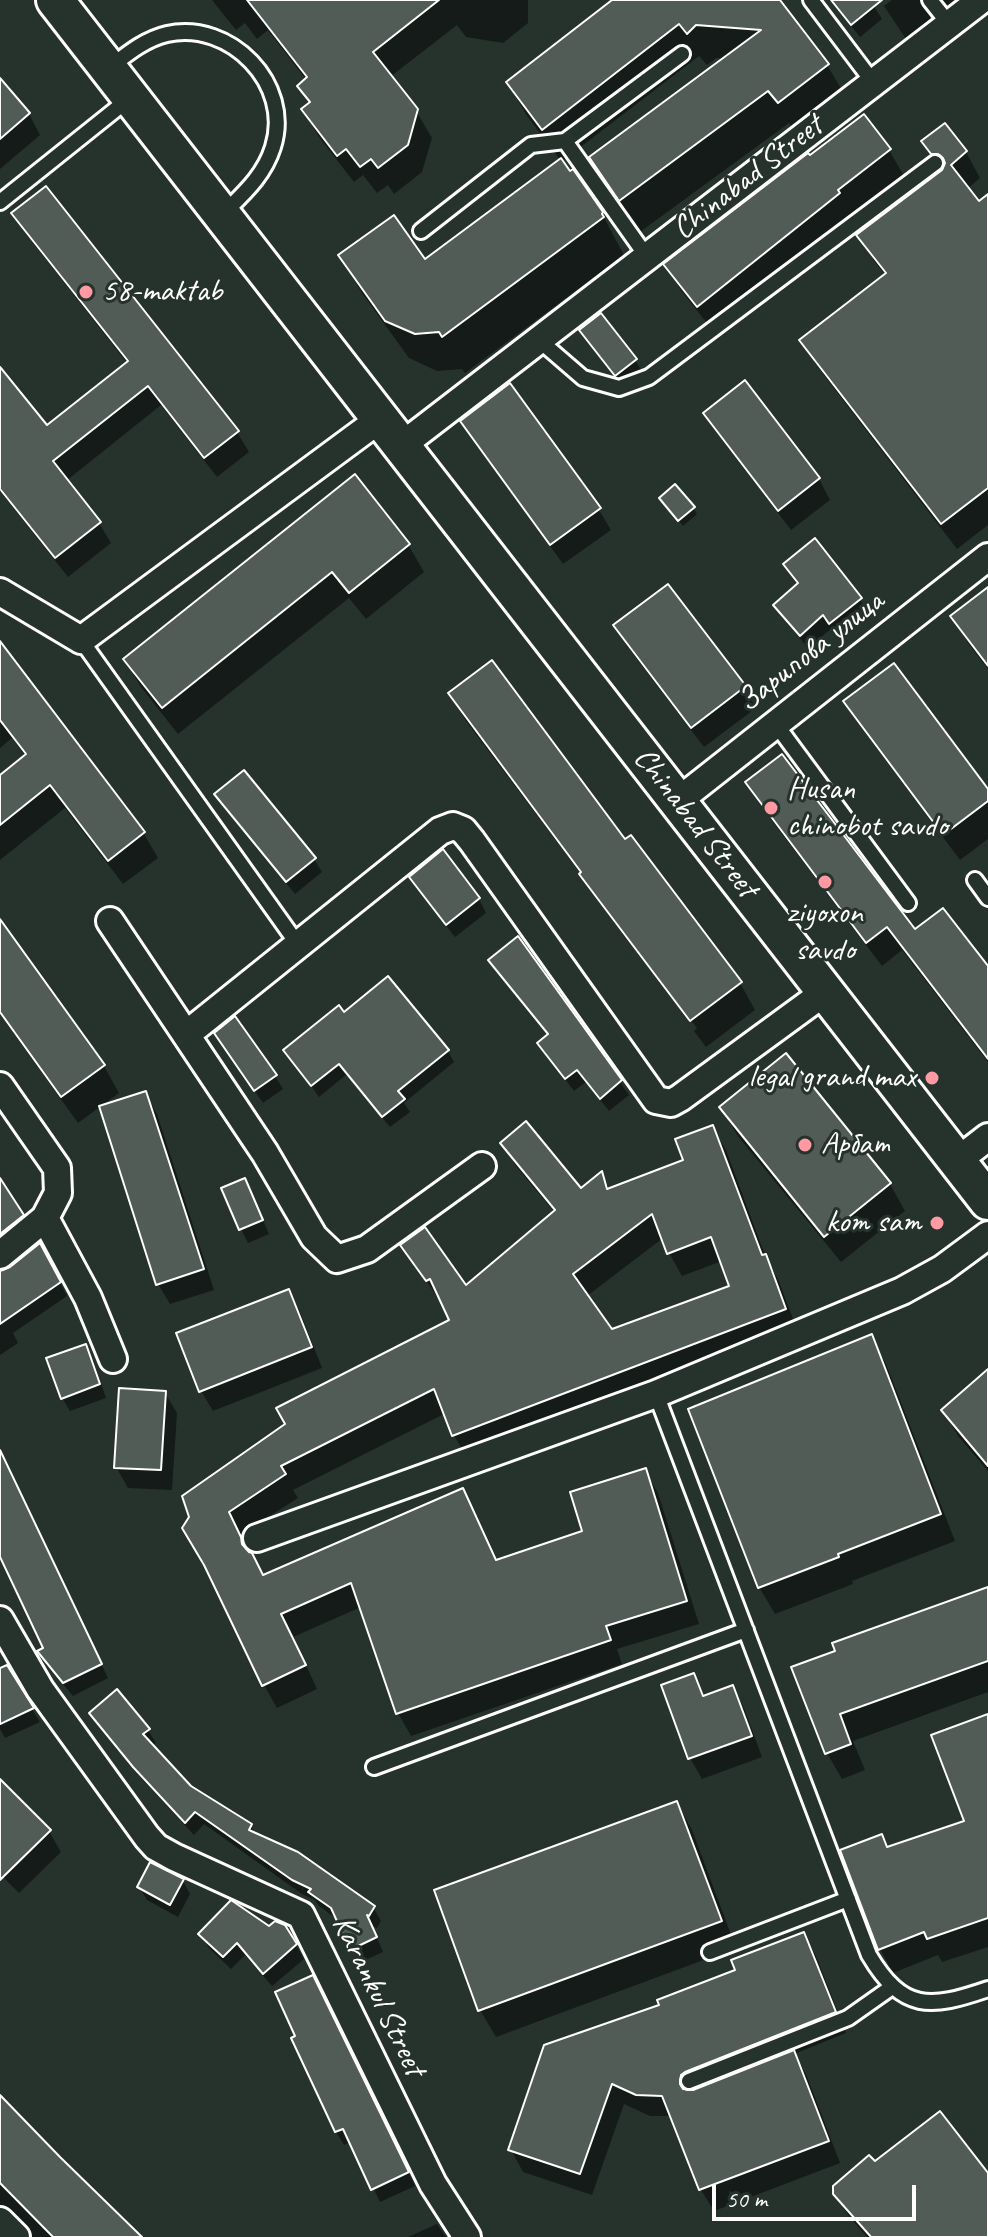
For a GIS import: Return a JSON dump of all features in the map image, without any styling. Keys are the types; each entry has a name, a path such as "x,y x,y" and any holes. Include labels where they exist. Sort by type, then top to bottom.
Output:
{"main road":[{"name":"Chinabad Street","path":"55,0 988,1201"}],"street":[{"name":"Chinabad Street","path":"390,432 539,340 981,0"},
{"path":"0,592 81,640 390,432"},
{"name":"Зарипова улица","path":"678,801 988,557"},
{"path":"187,1034 440,831 453,826 463,830 472,841 656,1100 671,1103 680,1098 825,992"},
{"path":"110,921 265,1153 314,1237 337,1259 367,1249 482,1166"},
{"path":"0,1086 57,1168 58,1193 45,1218 0,1255"},
{"path":"957,1161 988,1137"},
{"path":"45,1218 88,1298 113,1359"},
{"path":"257,1538 656,1394 902,1291 942,1269 988,1235"},
{"name":"Karankul Street","path":"0,1620 40,1689 156,1847 301,1915 433,2184 467,2237"},
{"path":"0,2221 16,2237"}],"lane":[{"path":"811,0 873,82"},
{"path":"930,0 949,24"},
{"path":"108,68 144,43 177,33 197,33 216,39 237,49 255,64 267,83 275,105 274,146 260,175 222,216"},
{"path":"421,231 531,145 565,141 682,54"},
{"path":"0,202 131,98"},
{"path":"565,141 647,257"},
{"path":"539,340 583,378 619,388 649,377 935,163"},
{"path":"81,640 299,946"},
{"path":"775,723 908,903"},
{"path":"975,880 988,898"},
{"path":"656,1394 869,1955 892,1987 904,1997 921,2002 945,2001 988,1989"},
{"path":"374,1767 746,1630"},
{"path":"710,1952 848,1899"},
{"path":"689,2081 848,2018 892,1987"}],"building":[{"path":"247,0 439,0 373,52 418,109 408,145 378,168 371,159 360,167 346,149 337,156 301,109 310,102 297,86 307,77"},
{"path":"612,0 780,0 829,64 778,103 768,91 619,201 589,157 761,30 696,25 687,34 679,24 542,130 506,82"},
{"path":"831,0 882,0 851,25"},
{"path":"0,78 30,113 0,139"},
{"path":"864,114 891,149 697,307 663,264"},
{"path":"945,123 967,151 951,165 979,201 988,194 988,488 941,524 799,340 886,273 856,235 942,170 945,163 943,158 931,154 921,141"},
{"path":"561,158 570,171 573,169 604,217 442,337 439,332 415,334 385,321 338,255 394,215 425,259"},
{"path":"46,186 239,431 204,458 148,386 53,461 101,522 55,558 0,489 0,367 47,425 128,361 11,213"},
{"path":"601,313 637,359 615,376 579,330"},
{"path":"745,380 820,478 778,511 703,413"},
{"path":"510,383 601,508 550,545 460,421"},
{"path":"355,474 410,544 349,593 332,572 162,708 123,659"},
{"path":"675,484 695,507 678,521 659,498"},
{"path":"815,538 862,598 829,624 823,615 800,636 773,605 798,583 783,564"},
{"path":"668,584 746,686 691,728 613,625"},
{"path":"988,587 988,666 950,616"},
{"path":"0,641 145,832 108,861 50,785 0,825 0,775 26,754 0,720"},
{"path":"492,660 625,839 631,835 742,982 690,1021 448,693"},
{"path":"894,663 988,789 988,801 943,835 843,701"},
{"path":"782,754 915,929 943,908 988,966 988,1059 887,927 866,943 745,782"},
{"path":"244,770 316,858 286,882 214,794"},
{"path":"443,849 480,898 446,925 409,877"},
{"path":"0,919 105,1065 61,1097 0,1012"},
{"path":"518,936 622,1080 600,1099 577,1070 565,1079 537,1043 548,1034 488,960"},
{"path":"388,976 449,1050 398,1091 405,1099 382,1117 339,1064 311,1086 283,1050 339,1005 344,1012"},
{"path":"235,1016 277,1075 254,1091 214,1033"},
{"name":"Арбат","path":"786,1053 891,1183 824,1237 719,1107"},
{"path":"146,1091 204,1269 156,1285 99,1106"},
{"path":"526,1121 581,1188 602,1171 607,1189 683,1160 675,1139 713,1125 786,1309 452,1436 434,1389 281,1466 286,1474 229,1512 242,1544 252,1553 263,1575 463,1488 496,1560 582,1531 570,1492 646,1468 687,1601 606,1626 611,1640 396,1714 351,1583 281,1614 306,1665 262,1686 204,1565 182,1528 189,1517 182,1496 285,1424 276,1408 449,1320 430,1279 426,1281 400,1245 425,1227 466,1285 555,1210 500,1143","holes":["652,1214 667,1254 711,1237 729,1286 612,1329 573,1274"]},
{"path":"0,1178 24,1215 0,1234"},
{"path":"245,1178 263,1220 239,1230 221,1188"},
{"path":"40,1243 61,1282 0,1324 0,1271 10,1267"},
{"path":"289,1289 312,1347 199,1392 176,1333"},
{"path":"872,1334 941,1514 758,1588 688,1409"},
{"path":"86,1344 100,1384 61,1399 46,1358"},
{"path":"988,1369 988,1466 941,1410"},
{"path":"119,1388 166,1391 161,1470 114,1468"},
{"path":"0,1450 102,1664 63,1683 37,1651 43,1648 0,1557"},
{"path":"988,1587 988,1661 840,1714 851,1744 825,1754 791,1667 835,1651 832,1643"},
{"path":"7,1665 34,1708 0,1724 0,1668"},
{"path":"694,1673 703,1696 733,1685 752,1736 688,1759 661,1685"},
{"path":"117,1689 150,1729 143,1734 191,1786 252,1824 249,1830 298,1852 375,1906 367,1915 377,1937 350,1950 331,1908 308,1892 311,1889 292,1880 195,1812 185,1823 89,1713"},
{"path":"988,1714 988,1918 927,1939 924,1932 878,1950 840,1850 882,1834 887,1847 964,1821 931,1735"},
{"path":"0,1779 51,1830 0,1880"},
{"path":"677,1801 722,1921 478,2011 434,1890"},
{"path":"150,1862 184,1879 170,1905 137,1887"},
{"path":"231,1900 269,1926 275,1921 285,1925 297,1944 263,1974 237,1943 223,1957 198,1934"},
{"path":"804,1932 836,2012 685,2072 681,2075 680,2084 683,2089 693,2090 794,2050 829,2141 699,2190 662,2096 636,2095 612,2084 580,2174 508,2150 544,2045 659,2005 657,2000 735,1970 731,1960"},
{"path":"313,1975 409,2172 371,2190 343,2129 335,2132 291,2038 295,2036 275,1992"},
{"path":"0,2095 142,2237 53,2237 0,2183"},
{"path":"940,2111 988,2173 988,2237 871,2237 833,2194 833,2186 869,2155 875,2161"}],"place":[{"name":"58-maktab","path":"86,292"},
{"name":"Husan chinobot savdo","path":"771,808"},
{"name":"ziyoxon savdo","path":"825,882"},
{"name":"legal grand max","path":"932,1078"},
{"name":"Арбат","path":"805,1145"},
{"name":"kom sam","path":"937,1223"}]}
